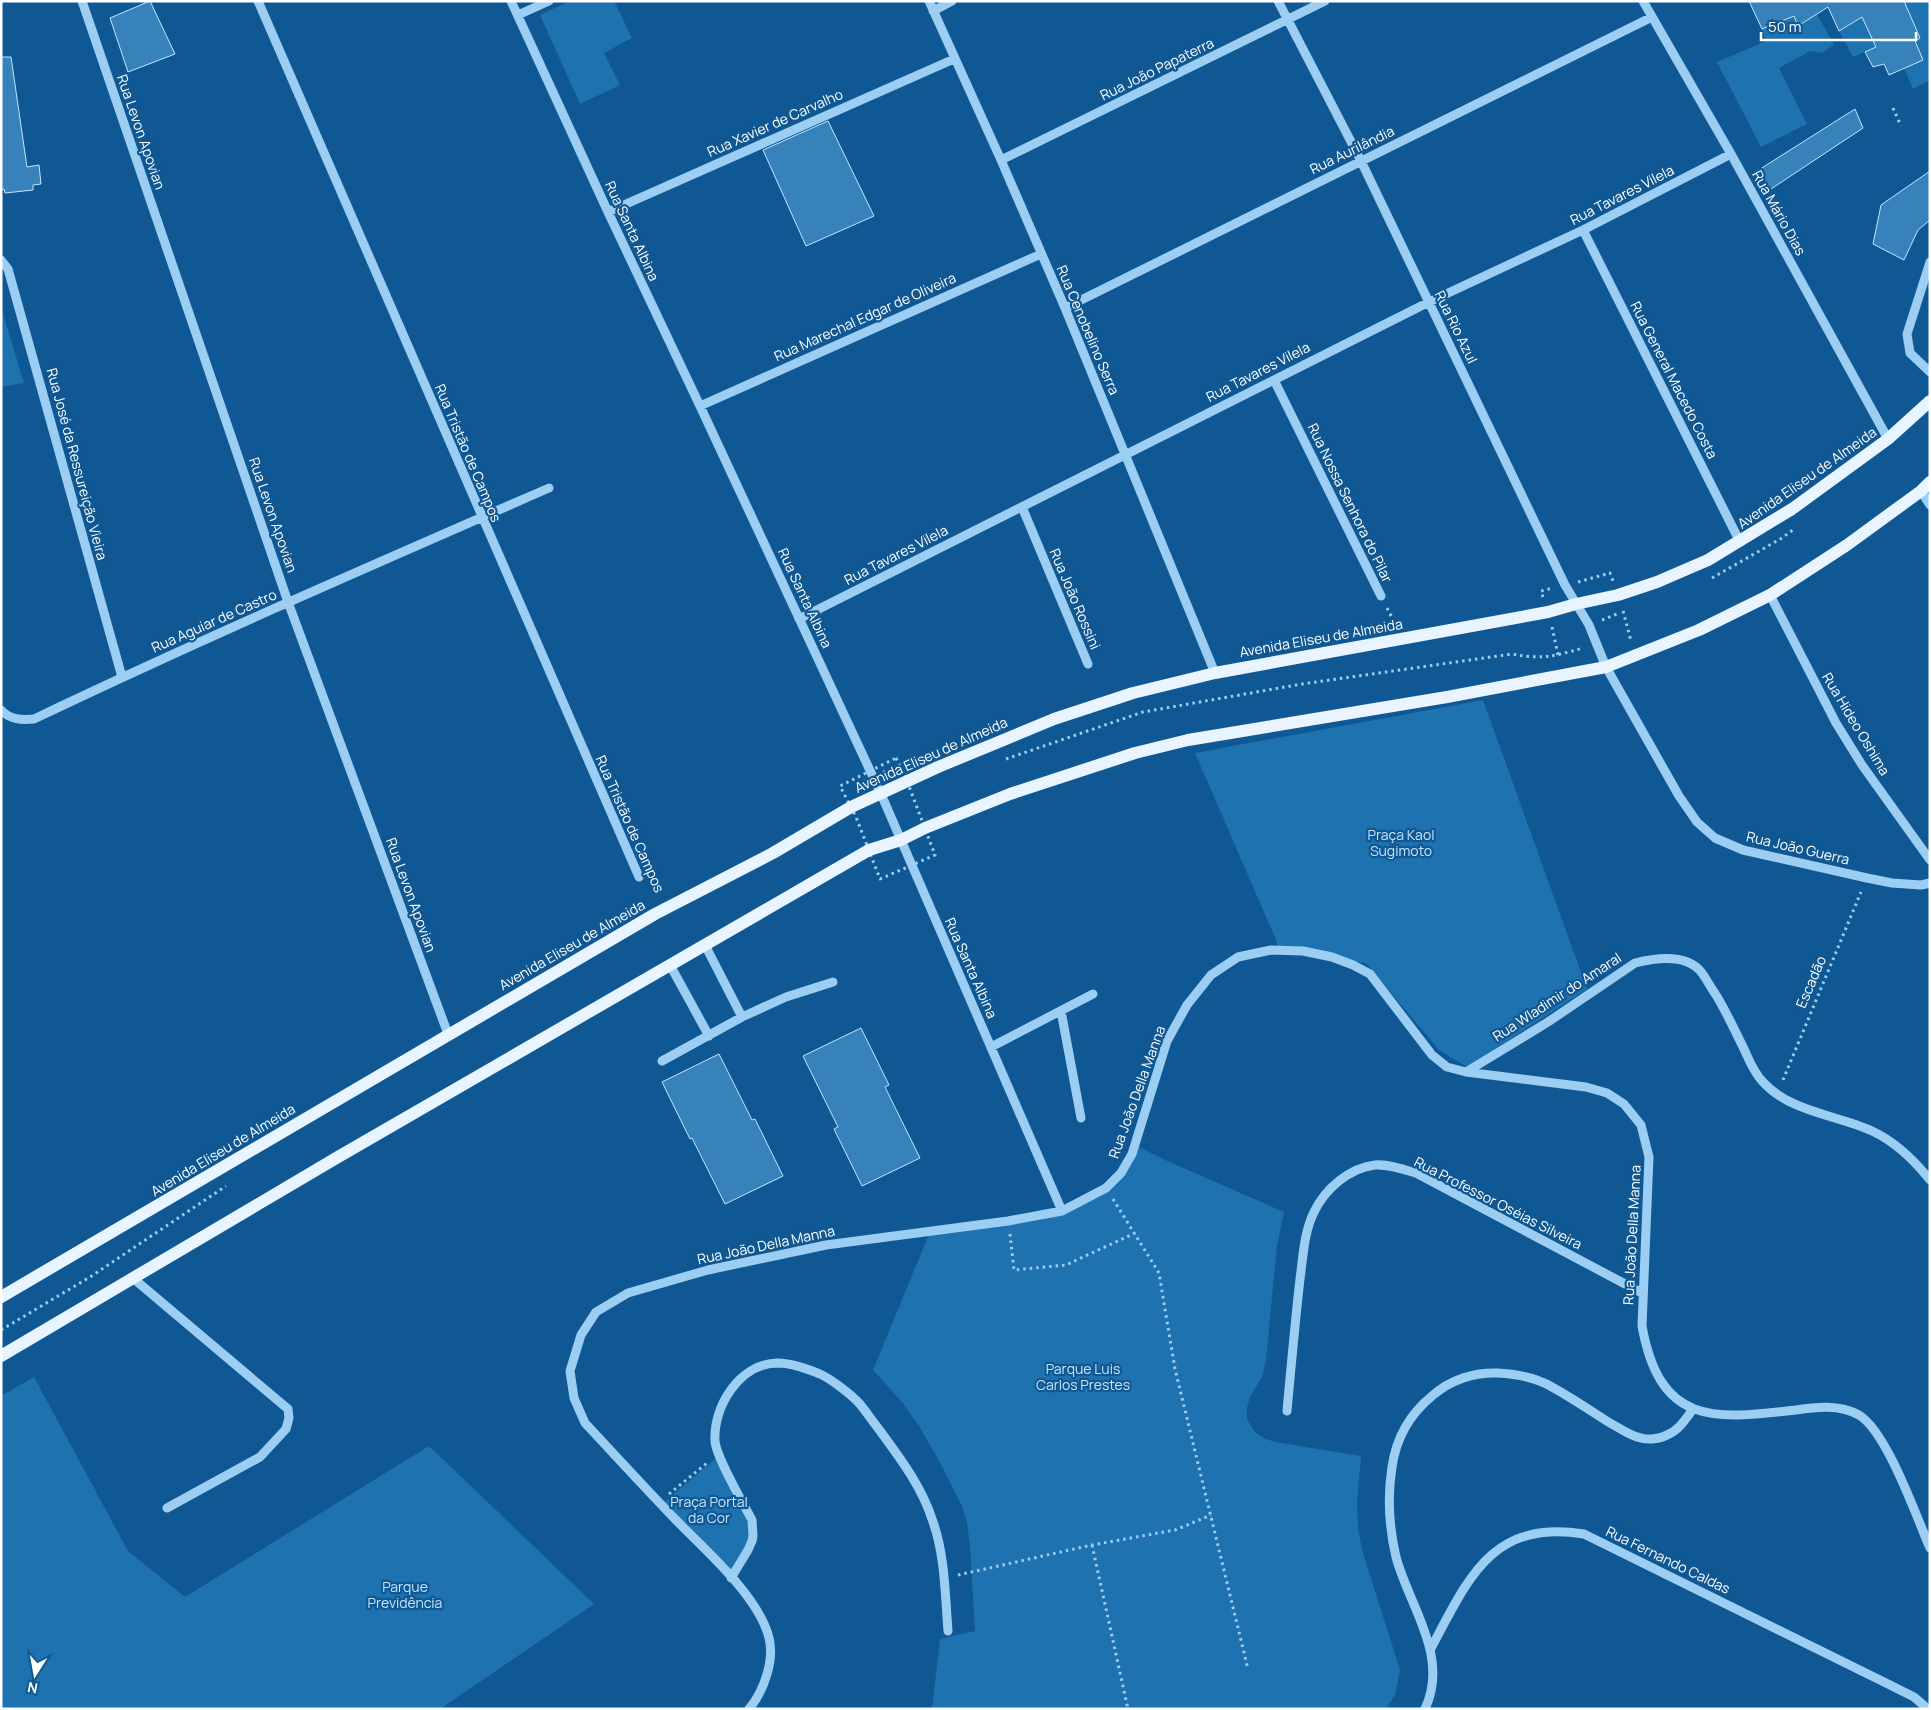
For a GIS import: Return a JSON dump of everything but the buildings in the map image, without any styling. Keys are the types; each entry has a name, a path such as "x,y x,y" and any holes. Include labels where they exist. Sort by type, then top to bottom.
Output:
{"main road":[{"name":"Avenida Eliseu de Almeida","path":"1,1297 655,914 773,853 851,807 938,767 1054,718 1133,693 1215,673 1548,612 1618,595 1685,572 1740,542 1792,509 1888,439 1930,401"},
{"path":"1,1356 338,1157 869,850 901,840 925,828 1010,794 1135,753 1188,740 1446,697 1606,667 1698,630 1770,595 1847,546 1925,486"}],"street":[{"name":"Rua Levon Apovian","path":"82,1 288,602 448,1034"},
{"name":"Rua Tristão de Campos","path":"258,1 639,877"},
{"name":"Rua Santa Albina","path":"511,1 881,794 1062,1211"},
{"path":"518,15 549,1"},
{"name":"Rua Cenobelino Serra","path":"929,1 1065,308 1215,673"},
{"path":"933,11 952,1"},
{"name":"Rua Rio Azul","path":"1278,1 1361,161 1565,585 1589,625 1606,667"},
{"name":"Rua João Papaterra","path":"1001,160 1325,1"},
{"name":"Rua Mário Dias","path":"1643,1 1731,154 1888,439"},
{"name":"Rua Aurilândia","path":"1065,308 1652,17"},
{"name":"Rua Xavier de Carvalho","path":"608,212 954,59"},
{"name":"Rua Tavares Vilela","path":"799,619 1429,302 1582,230 1731,154"},
{"name":"Rua General Macedo Costa","path":"1582,230 1740,542"},
{"name":"Rua Marechal Edgar de Oliveira","path":"700,406 1041,254"},
{"name":"Rua José da Ressureição Vieira","path":"1,260 8,269 122,677"},
{"path":"1930,262 1907,334 1910,353 1930,372"},
{"name":"Rua Nossa Senhora do Pilar","path":"1274,380 1381,596"},
{"path":"1925,486 1930,505"},
{"name":"Rua Aguiar de Castro","path":"1,710 19,720 34,719 288,602 549,488"},
{"name":"Rua João Rossini","path":"1022,507 1088,664"},
{"name":"Rua Hideo Oshima","path":"1770,595 1841,731 1862,765 1930,860"},
{"name":"Rua João Guerra","path":"1606,667 1679,796 1697,822 1715,838 1743,850 1867,878 1892,883 1922,885 1930,883"},
{"path":"705,945 742,1017"},
{"name":"Rua João Della Manna","path":"749,1709 756,1700 767,1674 770,1658 769,1637 762,1618 731,1578 585,1423 574,1398 570,1371 581,1335 596,1312 628,1293 708,1270 826,1245 1008,1221 1062,1211 1106,1188 1121,1173 1132,1154 1167,1041 1187,1005 1212,975 1238,957 1272,950 1303,951 1332,957 1370,974 1432,1055 1447,1068 1586,1087 1607,1093 1624,1104 1641,1125 1649,1157 1642,1326 1652,1368 1666,1388 1681,1402 1693,1409 1710,1414 1730,1416 1754,1415 1823,1406 1839,1408 1859,1415 1873,1429 1888,1451 1930,1548"},
{"name":"Rua Wladimir do Amaral","path":"1466,1072 1548,1022 1634,963 1650,959 1671,958 1689,963 1701,971 1727,1013 1752,1066 1762,1082 1777,1094 1798,1105 1872,1131 1893,1143 1914,1161 1930,1180"},
{"path":"670,965 709,1036"},
{"path":"662,1061 742,1017 786,997 833,982"},
{"path":"990,1047 1093,994"},
{"path":"1061,1011 1081,1118"},
{"name":"Rua Professor Oséias Silveira","path":"1287,1411 1305,1240 1314,1212 1326,1193 1340,1180 1358,1168 1376,1165 1416,1173 1642,1293"},
{"path":"134,1279 288,1409 289,1418 286,1429 260,1457 167,1508"},
{"path":"731,1578 748,1550 753,1532 752,1520 718,1454 715,1441 717,1417 725,1397 743,1376 757,1368 776,1363 798,1366 822,1375 858,1401 916,1481 932,1518 941,1548 948,1631"},
{"path":"1424,1709 1431,1686 1430,1650 1423,1625 1397,1558 1388,1518 1389,1482 1394,1452 1415,1412 1432,1395 1472,1374 1491,1373 1517,1374 1552,1386 1626,1432 1640,1438 1650,1439 1666,1436 1680,1428 1693,1409"},
{"name":"Rua Fernando Caldas","path":"1430,1650 1469,1580 1484,1560 1500,1547 1519,1538 1543,1531 1564,1530 1584,1534 1886,1682 1914,1697 1928,1709"}],"path":[{"path":"1893,108 1901,126"},
{"name":"Rua Nossa Senhora do Pilar","path":"1381,596 1402,638"},
{"name":"Escadão","path":"1777,1094 1867,878"},
{"path":"1106,1188 1159,1273 1175,1369 1248,1669"},
{"path":"1008,1221 1014,1270 1066,1265 1135,1234"},
{"path":"659,1503 718,1454"},
{"path":"943,1579 1092,1545 1175,1530 1211,1515"},
{"path":"1092,1545 1128,1709"}],"green space":[{"path":"570,1 614,1 632,38 604,53 620,85 580,104 540,15"},
{"path":"1873,1 1930,1 1930,80 1913,89 1904,68 1915,41 1920,37 1906,6 1876,47 1853,57 1839,31 1866,15"},
{"path":"1817,14 1834,45 1822,53 1810,51 1779,68 1807,124 1761,147 1717,62 1766,41 1762,29 1794,16 1799,26"},
{"path":"1,307 24,383 1,387"},
{"name":"Praça Kaol Sugimoto","path":"1483,700 1587,989 1467,1067 1439,1050 1366,963 1277,947 1277,942 1195,753"},
{"name":"Parque Luis Carlos Prestes","path":"1135,1145 1284,1212 1277,1246 1266,1360 1262,1377 1250,1397 1247,1419 1255,1432 1275,1442 1361,1456 1357,1501 1358,1528 1362,1550 1400,1670 1395,1695 1386,1709 932,1709 940,1639 975,1631 967,1523 962,1506 919,1426 902,1402 873,1370 930,1232 1051,1213 1106,1188"},
{"name":"Parque Previdência","path":"34,1377 128,1551 185,1597 429,1446 594,1604 440,1709 1,1709 1,1396"},
{"name":"Praça Portal da Cor","path":"716,1458 744,1507 750,1528 747,1547 727,1574 661,1505"}]}
